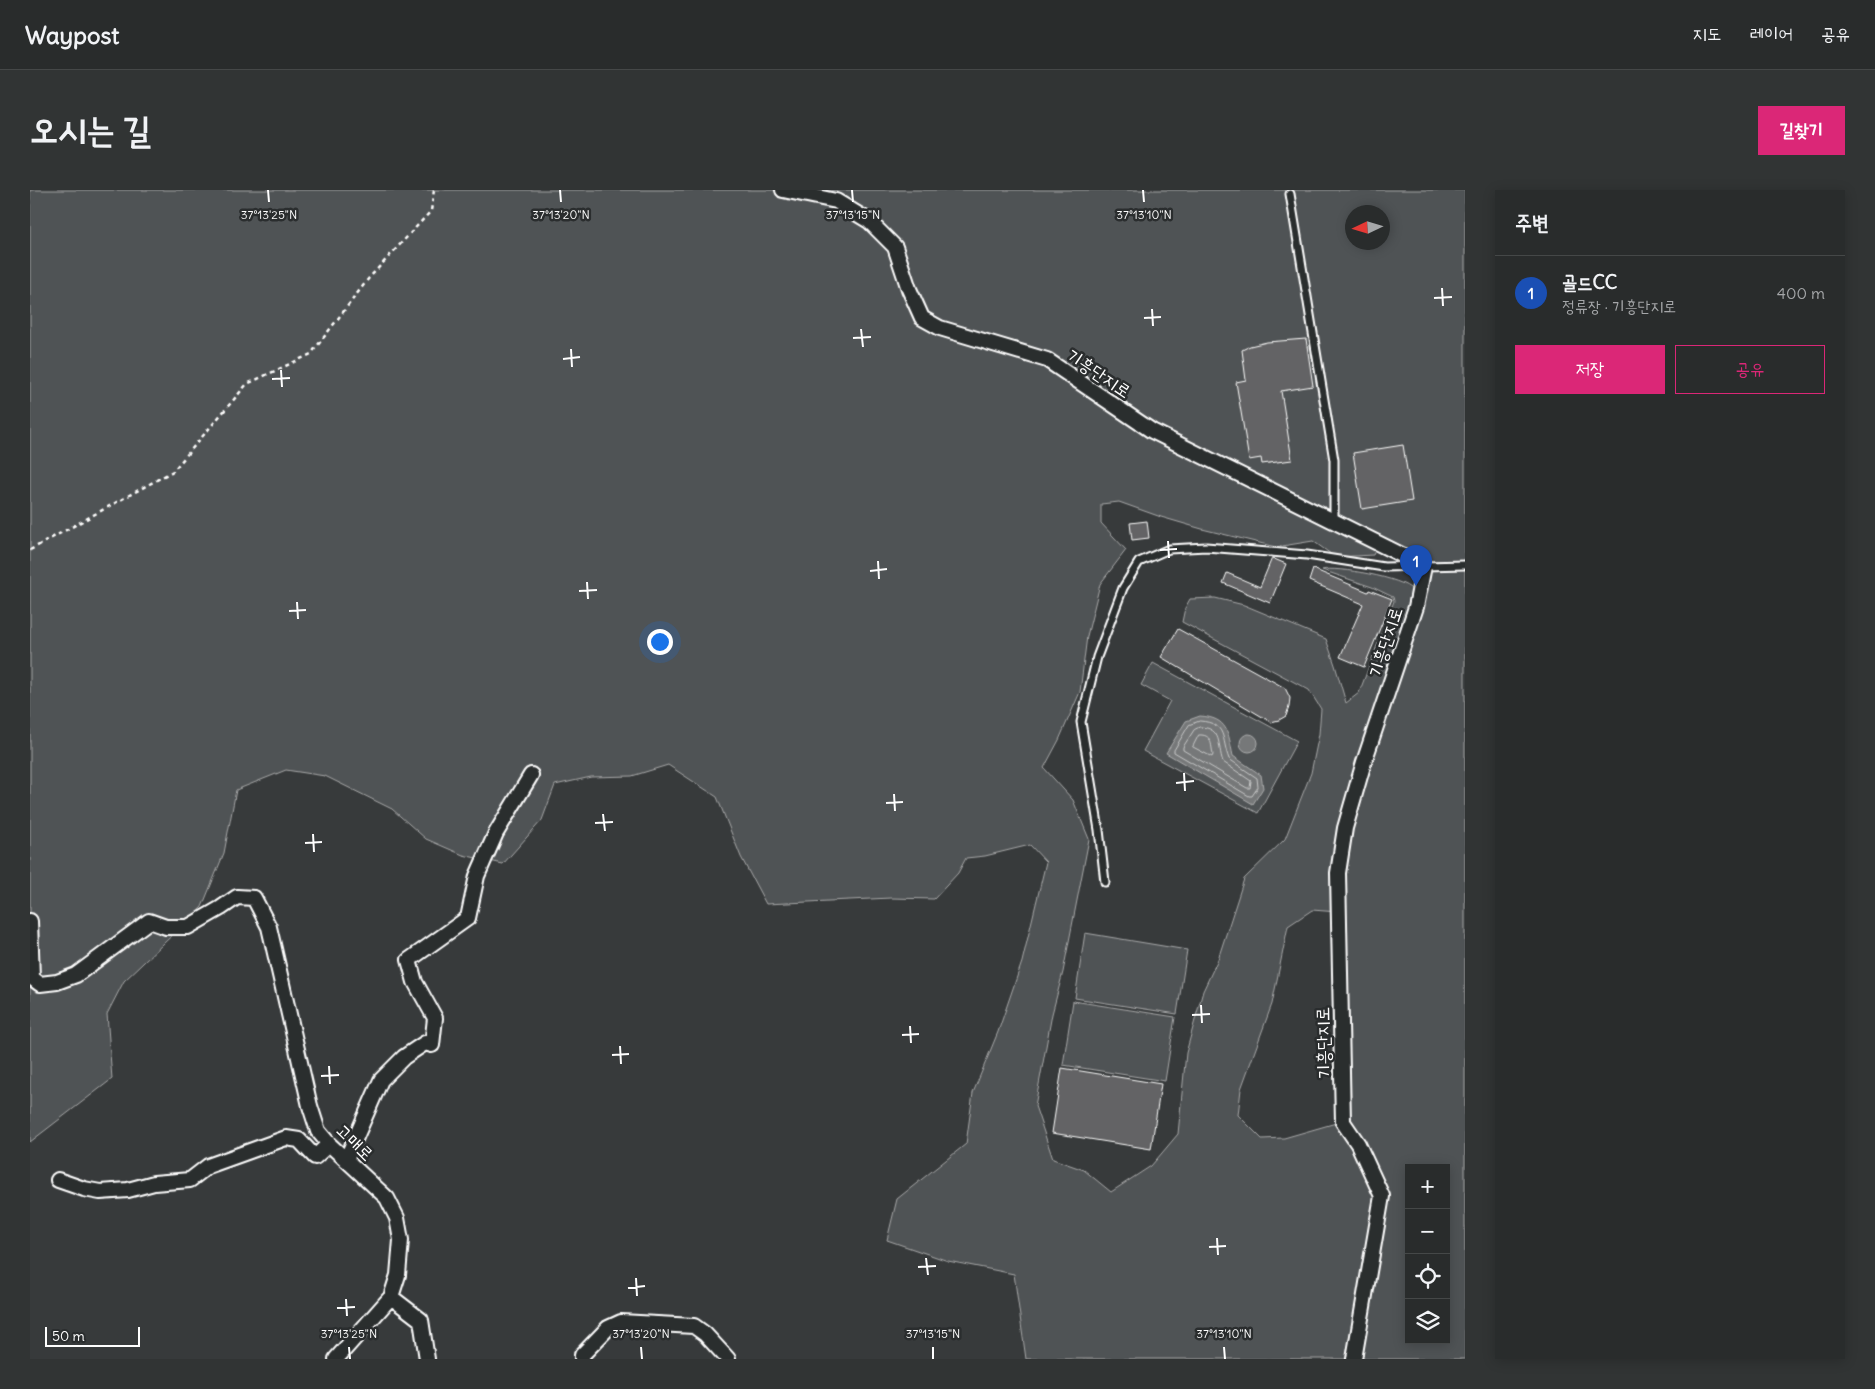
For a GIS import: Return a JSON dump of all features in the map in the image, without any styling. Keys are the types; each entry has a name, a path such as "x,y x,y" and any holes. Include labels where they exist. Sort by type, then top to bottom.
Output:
{"street":[{"name":"기흥단지로","path":"783,190 836,201 869,222 895,247 909,289 922,318 940,328 1047,360 1152,431 1424,566 1416,607 1364,762 1345,828 1338,873 1343,1122 1358,1144 1382,1196 1354,1359"},
{"path":"346,1160 381,1080 404,1057 425,1043 432,1045 434,1018 415,982 409,960 468,918 477,876 496,833 531,775"},
{"name":"고매로","path":"30,921 32,978 40,984 57,982 76,975 149,921 166,927 188,927 237,897 254,898 269,926 310,1106 318,1131 329,1144 387,1198 397,1218 401,1240 398,1275 391,1297 336,1359"},
{"path":"58,1180 84,1189 100,1192 128,1190 154,1183 190,1180 208,1166 286,1138 298,1140 315,1157 329,1144"},
{"path":"391,1297 421,1320 427,1359"},
{"path":"582,1359 582,1355 608,1328 621,1322 694,1326 705,1334 728,1359"}],"lane":[{"path":"1290,194 1334,460 1334,521"},
{"path":"1105,882 1095,801 1081,722 1097,657 1123,588 1139,562 1169,549 1206,547 1307,555 1384,567 1465,565"}],"path":[{"path":"30,550 173,471 247,384 311,354 369,278 431,211 434,190"}],"shaded area":[{"path":"30,190 1465,190 1465,1359 1026,1359 1014,1274 948,1261 887,1240 897,1199 966,1144 973,1093 998,1032 1022,962 1046,862 1030,845 985,856 966,858 958,873 934,899 891,898 766,904 741,857 717,797 668,765 632,776 591,777 555,785 542,820 503,864 463,855 426,839 392,809 325,776 286,770 236,790 224,853 202,907 124,981 107,1014 112,1079 30,1142","holes":["1119,502 1202,529 1276,547 1313,541 1335,557 1373,555 1378,544 1424,566 1416,605 1412,590 1397,581 1355,571 1322,570 1372,587 1393,597 1394,601 1359,693 1346,703 1326,639 1244,605 1215,598 1190,599 1185,608 1182,622 1309,690 1321,709 1319,734 1311,773 1285,839 1244,879 1218,959 1203,991 1186,1053 1178,1134 1151,1166 1111,1192 1084,1170 1053,1159 1035,1106 1052,1014 1063,972 1089,839 1073,800 1044,768 1059,740 1080,692 1087,636 1100,584 1126,550 1101,523 1101,504","1312,910 1338,912 1343,1121 1284,1138 1262,1139 1238,1115 1241,1089 1272,1004 1288,926"]},
{"path":"1153,663 1297,741 1258,813 1143,751 1170,701 1141,685"},
{"path":"1085,933 1187,950 1177,1014 1075,998"},
{"path":"1073,1001 1175,1017 1165,1081 1063,1065"}],"water":[{"path":"1200,716 1209,717 1221,723 1228,733 1233,756 1261,775 1263,788 1253,804 1166,753 1186,721"},
{"path":"1249,734 1255,737 1258,743 1255,749 1249,752 1243,749 1240,743 1243,737"}],"building":[{"path":"1306,339 1313,386 1281,391 1292,460 1262,464 1261,458 1249,460 1236,382 1246,380 1242,350 1267,342"},
{"path":"1403,445 1412,501 1362,509 1353,453"},
{"path":"1147,521 1149,538 1132,540 1130,523"},
{"path":"1272,558 1286,564 1270,603 1223,583 1227,573 1260,587"},
{"path":"1313,569 1368,592 1369,590 1392,599 1364,667 1340,657 1363,604 1309,581"},
{"path":"1178,629 1285,688 1290,698 1286,716 1271,722 1161,657"},
{"path":"1062,1068 1161,1084 1151,1149 1052,1133"}],"place":[{"name":"골드CC","path":"1416,586"}]}
